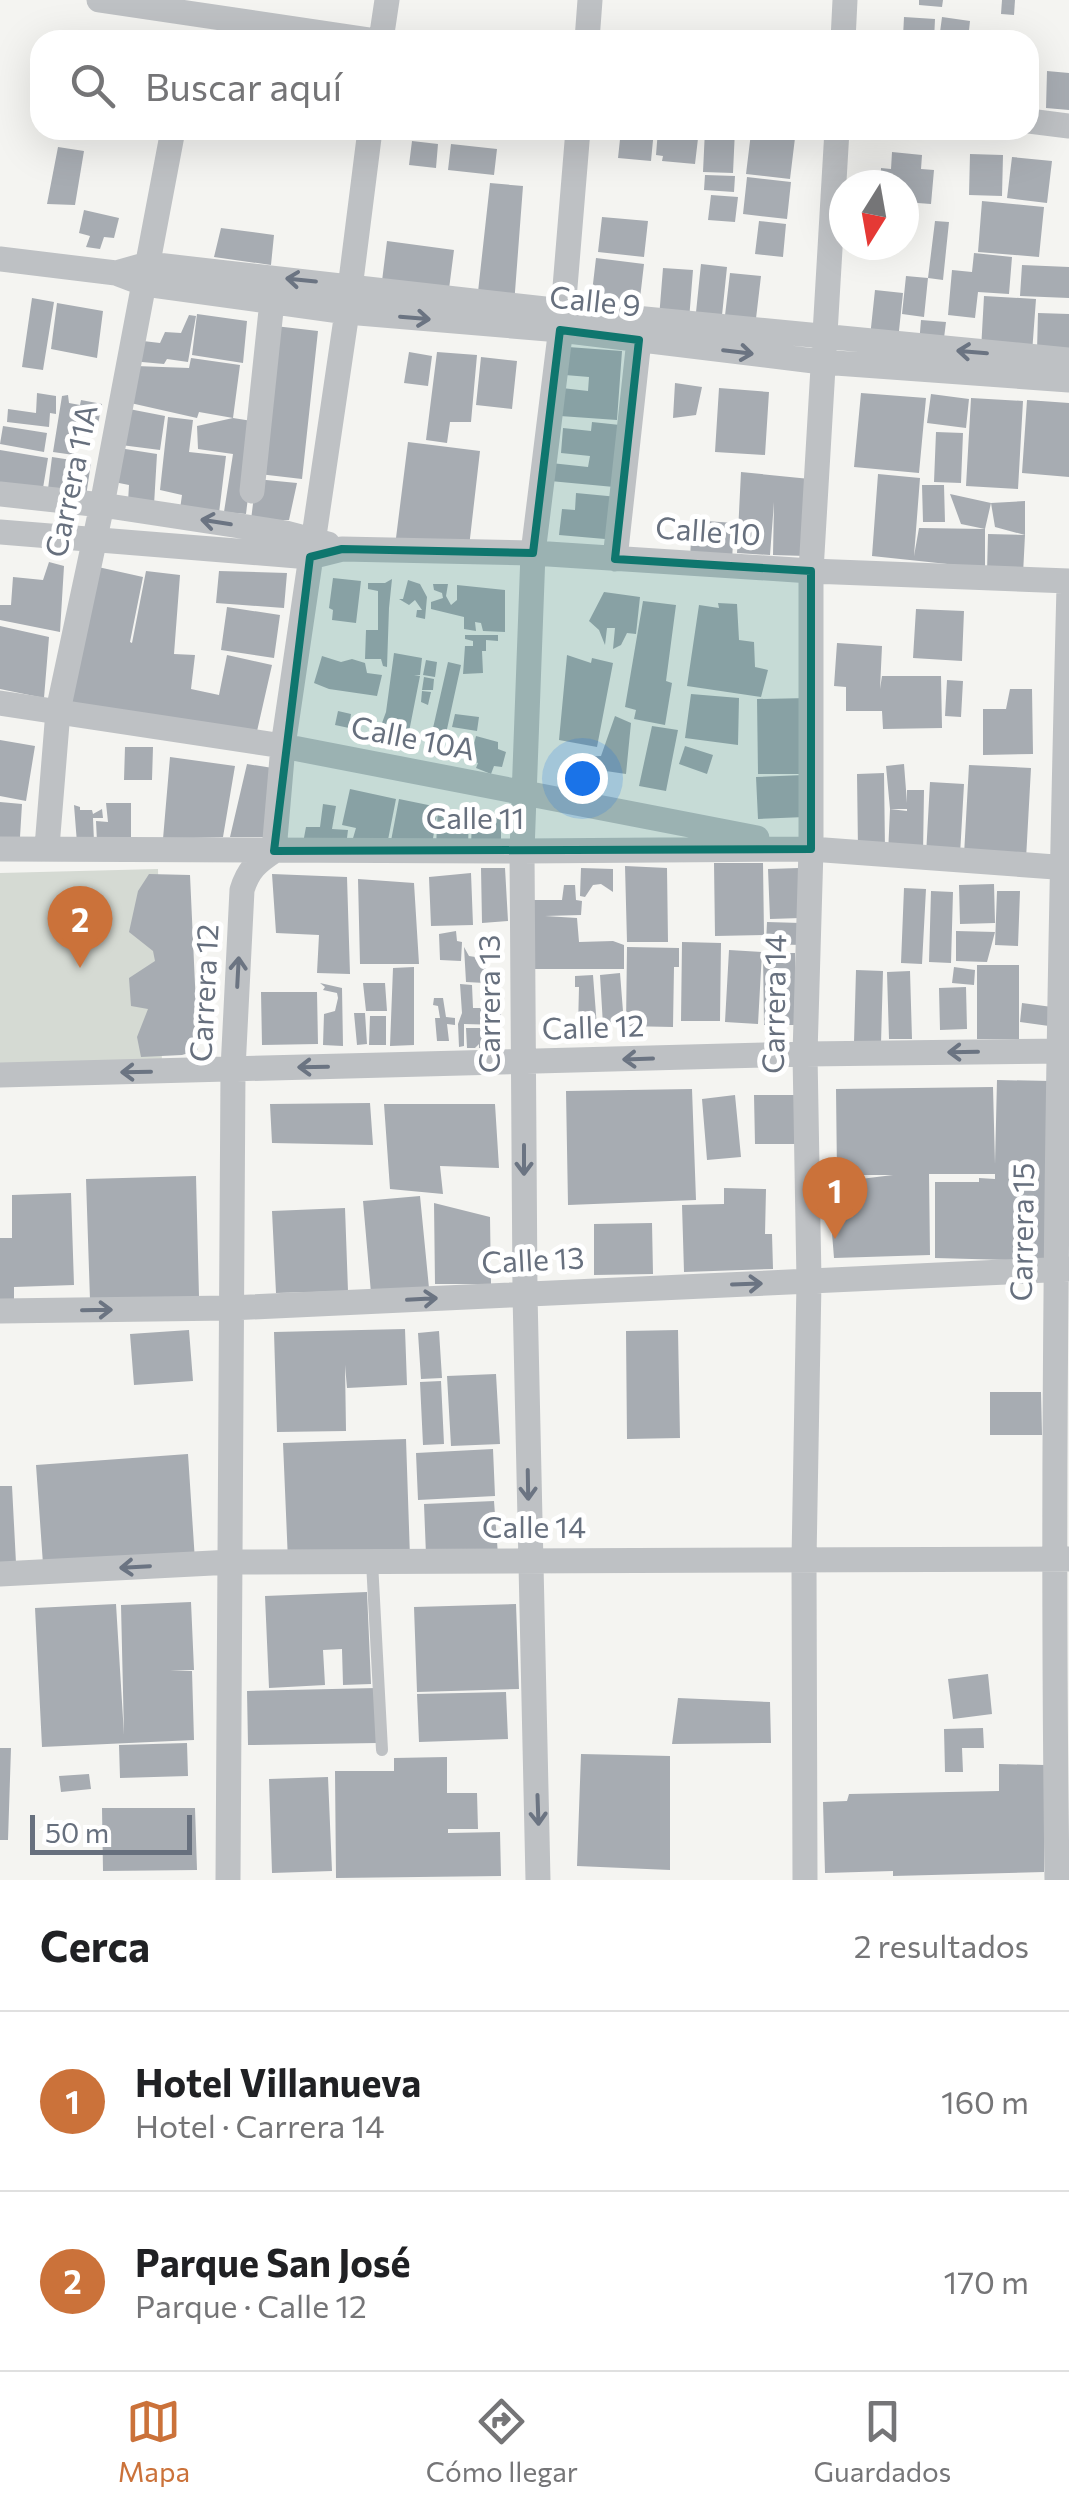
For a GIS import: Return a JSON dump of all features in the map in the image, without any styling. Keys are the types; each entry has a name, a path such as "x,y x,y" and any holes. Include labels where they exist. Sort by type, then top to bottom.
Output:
{"street":[{"path":"99,0 195,19 287,30"},
{"path":"382,30 386,0"},
{"path":"587,30 590,0"},
{"path":"844,30 845,0"},
{"path":"1039,122 1069,126"},
{"name":"Carrera 11A","path":"47,847 58,711 102,505 171,140"},
{"path":"274,851 282,746 369,140"},
{"name":"Carrera 13","path":"538,1880 525,1294 522,852 533,553 562,321 577,140"},
{"name":"Carrera 14","path":"805,1880 804,1560 809,1282 805,1054 811,848 811,571 837,140"},
{"name":"Calle 9","path":"0,258 1069,380"},
{"name":"Calle 9","path":"146,274 272,302 349,299"},
{"path":"252,491 272,302"},
{"name":"Calle 9","path":"562,321 639,340 1069,360"},
{"path":"614,558 639,340"},
{"name":"Calle 10","path":"0,494 102,505 342,550 533,553 1069,583"},
{"path":"0,532 311,547"},
{"name":"Carrera 15","path":"1057,1880 1069,583"},
{"name":"Calle 10A","path":"0,703 282,746 811,848"},
{"name":"Calle 11","path":"0,849 522,852 811,848 1065,868"},
{"name":"Carrera 12","path":"228,1880 233,1069 242,890 256,863 274,851"},
{"name":"Calle 12","path":"0,1075 805,1054 1065,1052"},
{"name":"Calle 13","path":"0,1311 230,1308 1062,1269"},
{"name":"Calle 14","path":"0,1574 232,1562 1061,1559"}],"lane":[{"path":"372,1562 382,1750"}],"highlighted area":[{"path":"560,330 639,340 615,559 811,571 811,849 274,851 310,557 342,549 533,553"}],"shaded area":[{"path":"158,869 162,1064 0,1068 0,873"}],"building":[{"path":"919,0 943,0 942,7 919,5"},
{"path":"1002,0 1015,0 1014,15 1001,14"},
{"path":"904,17 935,19 934,30 903,30"},
{"path":"942,17 970,21 969,30 940,30"},
{"path":"1047,71 1069,73 1069,110 1046,108"},
{"path":"620,140 653,140 651,161 618,158"},
{"path":"657,140 698,140 695,164 662,161 663,156 656,155"},
{"path":"705,140 735,140 733,173 703,172"},
{"path":"750,140 795,140 790,179 746,174"},
{"path":"412,141 438,144 436,168 409,165"},
{"path":"451,144 497,149 494,175 448,170"},
{"path":"58,147 84,151 75,205 47,204"},
{"path":"892,152 922,155 921,169 934,170 931,204 919,203 919,170 881,170 891,169"},
{"path":"970,154 1003,155 1002,196 969,195"},
{"path":"1012,157 1052,161 1047,203 1007,198"},
{"path":"705,175 735,176 734,192 704,190"},
{"path":"747,177 791,182 787,219 743,214"},
{"path":"490,183 523,186 514,305 477,301"},
{"path":"711,195 738,197 735,222 708,220"},
{"path":"982,201 1044,207 1039,257 978,252"},
{"path":"84,210 119,218 114,238 104,237 100,249 86,247 90,236 79,233"},
{"path":"602,217 648,221 644,257 598,252"},
{"path":"759,221 786,224 783,257 755,254"},
{"path":"935,221 949,222 943,280 928,278"},
{"path":"221,228 274,235 271,265 214,257"},
{"path":"387,241 454,250 449,289 382,281"},
{"path":"974,253 1012,257 1009,294 978,292 975,318 948,315 952,270 972,272"},
{"path":"596,258 644,264 639,307 591,301"},
{"path":"701,264 727,267 721,325 695,322"},
{"path":"1022,265 1069,267 1069,298 1020,296"},
{"path":"663,268 693,270 689,320 659,318"},
{"path":"730,273 761,276 755,327 724,324"},
{"path":"906,276 928,278 924,317 902,314"},
{"path":"875,290 903,293 898,340 870,337"},
{"path":"984,296 1036,299 1032,353 981,350"},
{"path":"32,298 54,302 43,370 22,367"},
{"path":"57,303 103,311 97,358 51,349"},
{"path":"1038,313 1069,314 1069,352 1037,351"},
{"path":"197,314 247,321 243,363 192,355"},
{"path":"189,315 196,316 188,362 131,361 143,341 160,343 165,332 181,333"},
{"path":"921,320 946,322 943,346 919,344"},
{"path":"275,326 318,331 302,479 259,474"},
{"path":"568,347 622,351 617,420 560,416 562,388 588,391 589,377 565,375"},
{"path":"409,352 432,356 428,386 404,383"},
{"path":"437,352 477,355 471,422 450,422 447,443 426,440"},
{"path":"481,357 517,361 512,409 476,405"},
{"path":"191,358 240,365 233,418 199,412 197,418 126,402 136,366 189,368"},
{"path":"675,383 702,387 696,415 673,418"},
{"path":"719,388 769,392 765,455 715,452"},
{"path":"261,390 246,514 224,512 233,454 198,449 197,426 233,418 252,421"},
{"path":"37,393 56,396 56,414 50,413 49,427 7,422 8,409 36,413"},
{"path":"861,393 926,398 919,473 854,467"},
{"path":"931,394 969,399 966,428 927,423"},
{"path":"68,395 69,403 80,405 81,400 102,404 96,434 79,433 74,455 53,452 62,396"},
{"path":"971,398 1023,401 1018,489 966,486"},
{"path":"1027,400 1069,403 1069,477 1022,473"},
{"path":"129,409 165,416 160,450 121,445"},
{"path":"168,417 193,420 189,452 226,456 219,513 180,509 182,495 160,490"},
{"path":"592,422 620,425 614,487 550,481 551,463 588,467 590,456 561,453 563,428 591,431"},
{"path":"3,426 47,433 44,452 0,444"},
{"path":"936,432 963,433 961,483 934,482"},
{"path":"408,442 480,451 469,547 396,538"},
{"path":"119,448 157,454 154,505 128,502 129,485 114,482"},
{"path":"0,450 48,458 43,488 0,482"},
{"path":"52,457 91,463 86,496 48,489"},
{"path":"741,472 810,479 806,556 773,555 774,502 770,555 737,553"},
{"path":"878,474 920,478 914,556 919,528 985,529 985,568 872,556"},
{"path":"256,479 297,483 289,520 251,520"},
{"path":"922,485 944,485 945,522 923,522"},
{"path":"576,493 618,497 605,539 559,535 562,509 575,510"},
{"path":"950,494 991,503 985,529 961,524"},
{"path":"1025,501 1025,535 995,527 991,503"},
{"path":"692,520 734,523 732,561 690,559"},
{"path":"988,534 1025,535 1023,574 987,573"},
{"path":"49,562 64,566 60,632 0,620 0,605 11,605 13,577 43,580"},
{"path":"89,565 143,577 132,643 146,571 180,575 174,654 195,655 191,689 219,695 227,655 272,665 255,740 62,702"},
{"path":"219,571 287,573 284,608 216,603"},
{"path":"333,578 361,581 356,623 332,620 333,610 329,608"},
{"path":"392,579 387,667 381,659 365,659 366,630 378,630 378,591 368,589 368,583"},
{"path":"408,580 420,584 427,597 425,619 416,617 417,610 422,610 415,600 409,605 399,599 403,599"},
{"path":"433,584 448,584 446,596 451,605 457,600 457,585 505,590 505,632 483,631 481,623 475,622 476,631 464,629 464,617 431,609 431,602 443,598"},
{"path":"604,592 640,597 636,634 627,633 621,645 613,649 615,628 607,628 605,645 599,630 589,621"},
{"path":"643,601 676,605 666,681 672,683 665,725 634,719 636,710 625,707"},
{"path":"718,603 737,604 739,640 754,642 755,667 768,670 761,697 687,686 699,605 719,608"},
{"path":"227,607 280,615 274,658 221,650"},
{"path":"916,609 964,611 962,661 913,658"},
{"path":"0,626 49,637 44,698 0,689"},
{"path":"465,635 498,635 498,641 486,640 483,673 463,674 465,646 473,646"},
{"path":"837,643 882,646 880,689 882,676 941,676 942,728 883,729 882,711 846,711 846,687 834,686"},
{"path":"394,653 422,658 420,675 414,675 420,676 406,747 375,742 386,712"},
{"path":"567,655 591,663 592,658 613,663 597,747 559,740"},
{"path":"322,656 365,663 367,673 382,675 377,696 314,683"},
{"path":"426,660 437,662 435,677 423,675"},
{"path":"448,662 461,665 442,752 428,750"},
{"path":"424,677 434,679 433,690 422,690"},
{"path":"947,680 963,681 961,717 945,716"},
{"path":"1010,689 1032,689 1033,754 983,755 983,709 1006,709"},
{"path":"422,691 431,692 428,705 421,702"},
{"path":"691,694 739,698 738,745 685,738"},
{"path":"808,698 809,774 758,774 757,699"},
{"path":"338,711 351,714 349,728 335,725"},
{"path":"455,714 479,717 477,731 452,727"},
{"path":"615,716 631,723 626,774 572,766 574,757 601,756"},
{"path":"652,726 678,730 666,791 639,786"},
{"path":"476,736 498,742 498,749 506,752 502,767 494,766 491,774 476,768 478,763 470,760"},
{"path":"0,740 35,746 26,801 0,796"},
{"path":"685,746 713,755 707,774 679,764"},
{"path":"125,747 153,747 152,780 124,780"},
{"path":"170,757 235,766 223,837 163,839"},
{"path":"247,764 279,769 266,837 230,837"},
{"path":"904,764 907,803 907,790 924,790 923,854 888,854 890,809 886,766"},
{"path":"969,765 1031,768 1026,859 964,855"},
{"path":"884,773 885,850 858,850 857,774"},
{"path":"803,775 805,817 758,819 756,777"},
{"path":"930,782 964,784 960,855 926,855"},
{"path":"350,789 396,799 387,845 351,845 356,828 342,825"},
{"path":"399,799 438,807 432,845 390,846"},
{"path":"0,802 22,804 20,837 0,838"},
{"path":"106,803 131,803 131,843 97,842 96,821 108,822"},
{"path":"323,804 336,806 332,829 348,830 346,846 303,843 306,827 320,827"},
{"path":"74,805 80,810 92,810 93,814 102,809 103,818 93,818 94,842 77,843"},
{"path":"438,807 469,815 468,847 436,846"},
{"path":"472,814 501,818 501,848 471,848"},
{"path":"714,863 763,863 764,935 715,936"},
{"path":"625,866 667,868 668,942 627,942"},
{"path":"481,868 505,868 508,921 482,923"},
{"path":"581,868 613,869 613,892 601,884 593,885 585,897 580,896"},
{"path":"799,868 801,918 770,919 768,869"},
{"path":"471,873 473,925 431,926 429,877"},
{"path":"149,874 190,875 198,1050 182,1055 141,1057 137,1037 148,1009 131,1006 129,978 155,961 153,951 129,932 138,891"},
{"path":"272,874 347,877 350,974 317,973 319,935 276,933"},
{"path":"358,879 414,883 419,964 360,964"},
{"path":"994,884 995,923 960,924 959,885"},
{"path":"564,885 575,885 576,900 582,901 581,915 545,916 577,918 579,942 613,941 624,945 624,969 534,969 534,900 562,900"},
{"path":"904,888 926,889 922,964 901,963"},
{"path":"931,891 953,892 951,963 929,962"},
{"path":"997,891 1020,891 1018,946 995,945"},
{"path":"767,922 801,923 801,945 766,944"},
{"path":"456,931 457,941 462,942 461,961 440,960 439,934"},
{"path":"956,931 995,932 987,962 956,961"},
{"path":"682,942 721,943 720,1021 681,1021"},
{"path":"464,947 469,956 488,959 485,983 466,982"},
{"path":"627,947 679,948 679,967 674,967 673,1027 626,1026"},
{"path":"729,950 762,952 758,1024 725,1022"},
{"path":"763,953 795,953 796,1025 764,1025"},
{"path":"977,965 1019,965 1019,1039 977,1039"},
{"path":"414,967 414,1045 390,1046 393,968"},
{"path":"954,967 975,970 974,985 952,983"},
{"path":"856,970 883,971 881,1044 854,1043"},
{"path":"910,971 912,1039 889,1039 887,972"},
{"path":"620,973 624,1024 603,1025 600,975"},
{"path":"593,975 597,1027 578,1028 579,987 575,987 575,976"},
{"path":"320,983 342,988 343,1046 323,1045 324,1014 335,1011 338,998 337,993 323,990 325,987"},
{"path":"363,983 385,983 387,1011 366,1011"},
{"path":"460,984 472,985 473,1008 482,1008 481,985 500,986 501,1025 464,1024 464,1046 459,1047 458,1024 462,1013"},
{"path":"966,987 967,1029 940,1030 939,988"},
{"path":"261,992 317,992 318,1044 262,1045"},
{"path":"434,998 443,998 446,1017 455,1018 455,1025 447,1024 449,1041 437,1041 435,1018 440,1018"},
{"path":"1022,1003 1052,1007 1049,1026 1020,1022"},
{"path":"354,1013 365,1013 367,1044 357,1045"},
{"path":"370,1016 386,1016 386,1045 369,1045"},
{"path":"495,1027 498,1048 479,1048 479,1044 467,1048 466,1028 482,1028 485,1033"},
{"path":"997,1080 1051,1081 1048,1261 935,1258 935,1182 979,1182 979,1178 995,1179 995,1174 929,1174 930,1255 834,1258 828,1183 893,1175 837,1175 836,1089 993,1087 995,1164"},
{"path":"692,1089 696,1200 568,1205 566,1091"},
{"path":"735,1095 741,1157 707,1160 702,1099"},
{"path":"754,1095 802,1095 803,1144 755,1144"},
{"path":"370,1103 373,1145 272,1143 270,1104"},
{"path":"384,1104 495,1104 499,1168 440,1166 443,1194 390,1189"},
{"path":"196,1176 199,1297 90,1300 86,1179"},
{"path":"724,1188 766,1189 765,1234 772,1234 773,1269 684,1272 682,1205 724,1204"},
{"path":"71,1193 74,1285 14,1287 14,1300 0,1300 0,1238 12,1238 12,1195"},
{"path":"420,1196 429,1288 371,1293 363,1201"},
{"path":"434,1203 490,1217 491,1284 435,1284"},
{"path":"345,1208 348,1291 276,1293 272,1211"},
{"path":"652,1223 653,1274 594,1275 594,1224"},
{"path":"405,1329 407,1385 347,1388 345,1365 346,1431 277,1432 274,1332"},
{"path":"189,1330 193,1381 134,1385 130,1334"},
{"path":"678,1330 680,1438 627,1439 626,1331"},
{"path":"439,1331 442,1378 421,1379 418,1333"},
{"path":"496,1374 500,1444 451,1446 447,1376"},
{"path":"441,1381 444,1444 423,1445 420,1382"},
{"path":"990,1392 1041,1392 1042,1435 990,1435"},
{"path":"406,1439 410,1557 288,1561 283,1443"},
{"path":"493,1449 495,1496 418,1500 416,1453"},
{"path":"188,1454 195,1561 43,1564 36,1465"},
{"path":"0,1486 12,1486 16,1563 0,1564"},
{"path":"494,1501 498,1555 426,1555 424,1504"},
{"path":"367,1592 371,1684 343,1685 342,1649 323,1650 325,1685 269,1688 265,1596"},
{"path":"191,1602 194,1670 170,1670 192,1671 194,1740 42,1747 35,1608 116,1604 124,1735 121,1605"},
{"path":"516,1604 519,1689 417,1692 414,1607"},
{"path":"988,1674 992,1714 953,1719 948,1679"},
{"path":"377,1688 377,1743 248,1745 247,1691"},
{"path":"506,1692 508,1739 419,1742 417,1694"},
{"path":"678,1698 770,1702 771,1743 672,1744"},
{"path":"983,1728 984,1748 962,1748 963,1772 945,1772 944,1729"},
{"path":"187,1743 188,1776 120,1778 119,1745"},
{"path":"0,1748 11,1748 8,1840 0,1840"},
{"path":"581,1754 670,1756 670,1870 577,1866"},
{"path":"447,1757 447,1793 477,1793 478,1829 448,1829 448,1833 500,1832 501,1876 336,1878 335,1771 394,1771 394,1758"},
{"path":"999,1764 1045,1765 1044,1872 893,1876 893,1871 825,1873 823,1802 847,1801 849,1794 999,1791"},
{"path":"89,1774 91,1789 61,1792 59,1776"},
{"path":"328,1777 332,1871 272,1873 269,1779"},
{"path":"102,1808 195,1808 197,1870 103,1871"}],"place":[{"name":"Parque San José","path":"80,968"},
{"name":"Hotel Villanueva","path":"835,1239"}]}
